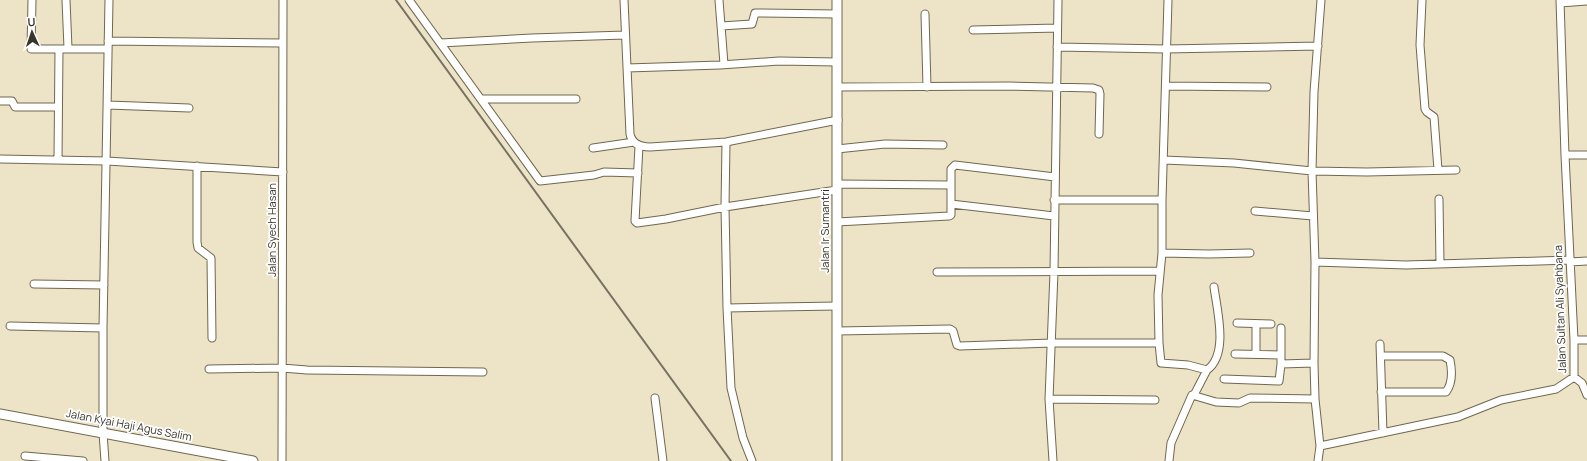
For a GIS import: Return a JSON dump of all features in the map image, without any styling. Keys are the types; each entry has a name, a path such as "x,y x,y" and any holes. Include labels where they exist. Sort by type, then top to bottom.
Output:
{"main road":[{"name":"Jalan Ir Sumantri","path":"837,0 837,461"},
{"name":"Jalan Kyai Haji Agus Salim","path":"0,414 253,461"}],"street":[{"path":"32,0 31,49 59,49 108,45 283,43"},
{"path":"66,0 68,48"},
{"path":"105,461 103,432 103,328 109,0"},
{"name":"Jalan Syech Hasan","path":"282,461 283,0"},
{"path":"409,0 540,181 594,175 604,172 638,173"},
{"path":"624,0 630,134 636,144 638,173 635,221 637,223 666,219 837,187 951,185"},
{"path":"719,0 724,64"},
{"path":"1053,461 1049,399 1054,272 1056,47 1058,0"},
{"path":"1168,0 1162,200 1162,253 1159,271 1159,343 1161,363 1188,364 1207,370"},
{"path":"1318,461 1320,446 1315,399 1315,262 1312,171 1314,92 1320,0"},
{"path":"1422,0 1420,45 1425,109 1434,119 1438,170"},
{"path":"1560,1 1587,1"},
{"name":"Jalan Sultan Ali Syahbana","path":"1320,446 1458,417 1497,401 1553,390 1574,377 1574,340 1565,155 1560,1"},
{"path":"721,26 752,24 754,13 837,14"},
{"path":"925,14 927,87"},
{"path":"973,30 1057,28"},
{"path":"441,43 625,34"},
{"path":"1056,47 1166,49 1318,46"},
{"path":"58,160 59,49"},
{"path":"626,68 779,61 837,62"},
{"path":"837,87 1056,86 1093,88 1099,90 1100,94 1099,134"},
{"path":"1166,86 1267,87"},
{"path":"481,99 576,99"},
{"path":"0,101 12,101 15,107 58,107"},
{"path":"108,105 189,108"},
{"path":"593,148 636,144 650,147 726,142 838,120"},
{"path":"726,142 725,207 727,308 731,388 743,438 752,461"},
{"path":"837,149 885,144 943,145"},
{"path":"1565,155 1587,155"},
{"path":"0,159 106,160 283,172"},
{"path":"1164,160 1234,163 1312,171 1456,170"},
{"path":"837,222 949,216 951,214 952,204 951,169 954,165 1055,177"},
{"path":"197,166 197,242 198,248 211,258 212,338"},
{"path":"1439,199 1440,264"},
{"path":"1054,200 1162,200"},
{"path":"952,204 1054,216"},
{"path":"1255,211 1313,216"},
{"path":"1162,253 1250,253"},
{"path":"1315,262 1406,265 1587,261"},
{"path":"937,272 1159,271"},
{"path":"34,284 104,285"},
{"path":"1169,461 1173,440 1191,397 1194,395 1207,370 1214,361 1220,346 1220,328 1214,287"},
{"path":"727,308 837,306"},
{"path":"1237,323 1271,324"},
{"path":"1256,324 1256,354"},
{"path":"10,326 103,328"},
{"path":"838,331 950,328 953,330 958,345 1159,343"},
{"path":"1224,379 1279,380 1281,364 1281,328"},
{"path":"1574,340 1587,340"},
{"path":"1380,344 1383,432"},
{"path":"1235,354 1281,355"},
{"path":"1381,356 1443,356 1450,360 1451,365 1450,384 1446,392 1382,392"},
{"path":"1281,364 1314,363"},
{"path":"209,369 282,368 306,370 483,372"},
{"path":"1574,377 1582,383 1587,395"},
{"path":"1194,395 1216,402 1239,403 1250,398 1315,399"},
{"path":"655,398 663,461"},
{"path":"1049,399 1155,400"},
{"path":"25,456 84,461"}],"railway":[{"path":"396,0 731,461"}]}
